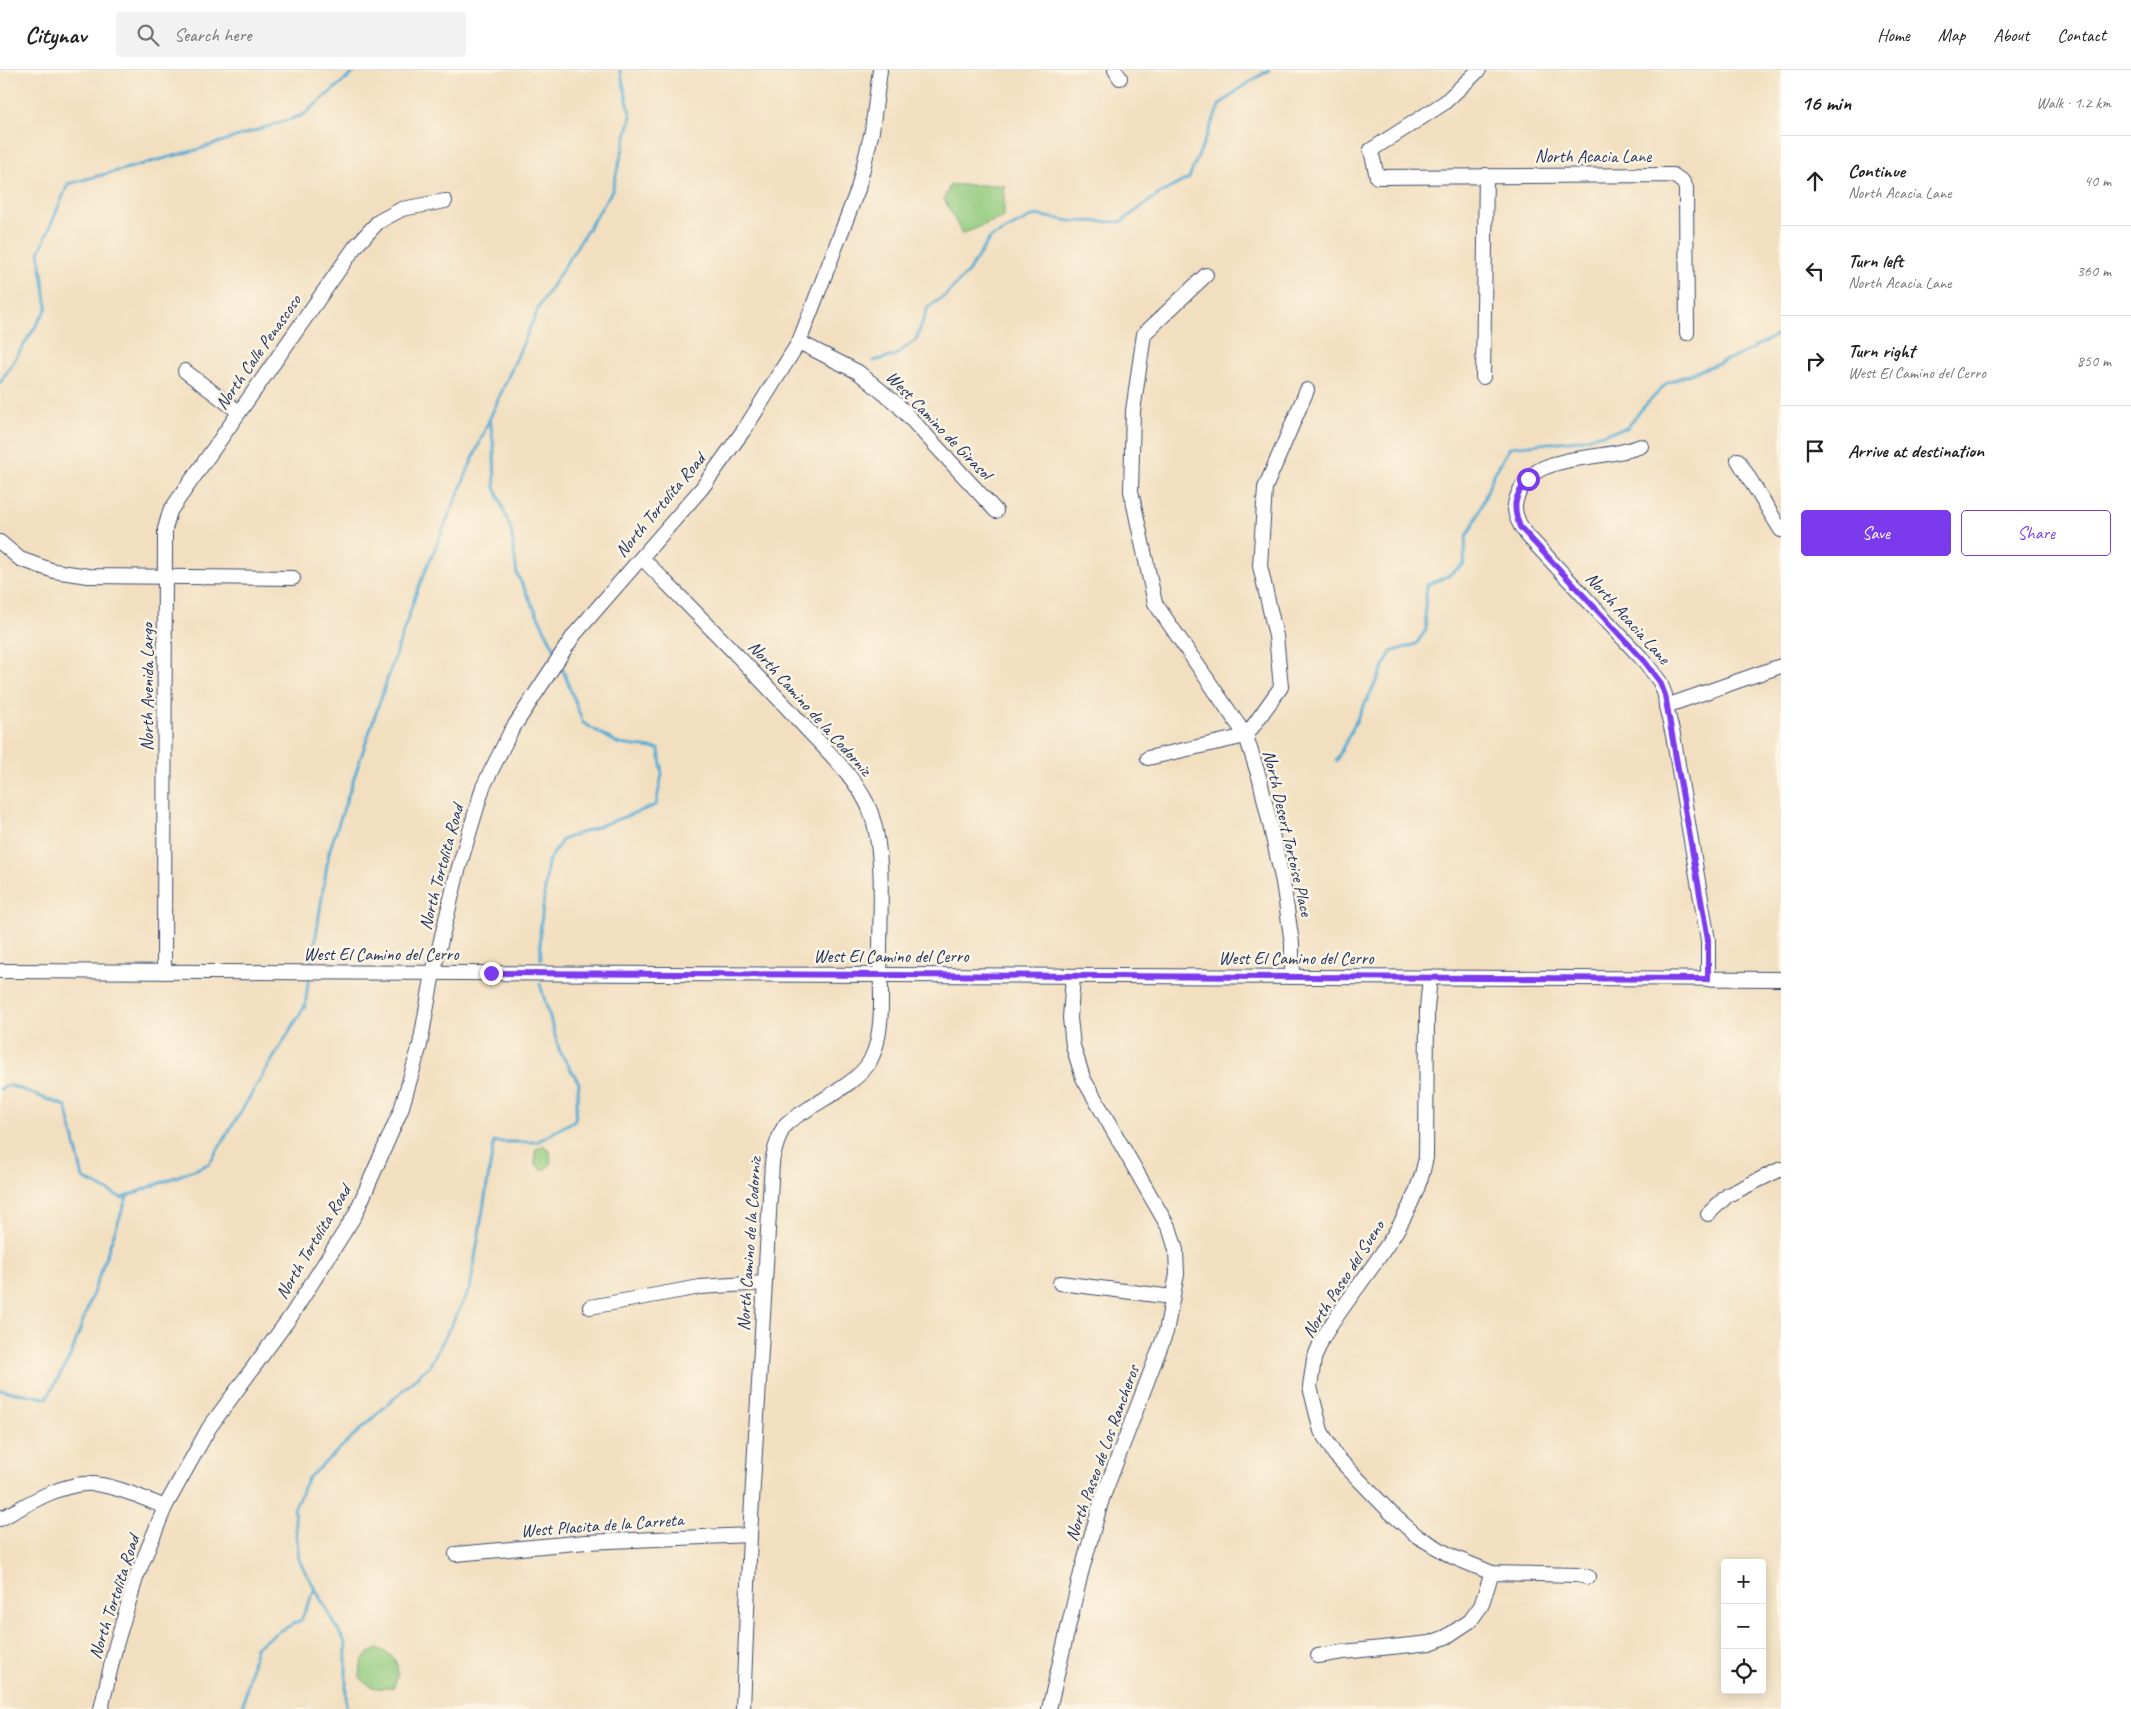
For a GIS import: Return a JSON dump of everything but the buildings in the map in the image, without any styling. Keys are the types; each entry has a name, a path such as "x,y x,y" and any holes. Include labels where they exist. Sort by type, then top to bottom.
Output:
{"street":[{"name":"North Tortolita Road","path":"101,1709 116,1645 136,1578 165,1506 209,1428 291,1316 355,1214 401,1110 420,1045 433,973 457,874 483,787 511,731 574,635 618,582 642,558 702,488 746,427 800,342 858,190 872,132 880,70"},
{"name":"North Acacia Lane","path":"1478,70 1444,103 1371,150 1377,177 1673,175 1683,182 1686,188 1687,333"},
{"path":"1483,377 1486,175"},
{"name":"North Calle Penascoso","path":"166,578 165,530 170,511 355,247 378,222 402,209 445,201"},
{"name":"North Desert Tortoise Place","path":"1206,275 1144,334 1132,411 1131,491 1155,603 1246,736 1260,780 1284,882 1292,943 1292,977"},
{"name":"West Camino de Girasol","path":"800,342 858,372 898,405 996,511"},
{"path":"185,371 238,412"},
{"path":"1148,758 1246,736 1281,686 1276,636 1260,566 1265,488 1307,390"},
{"name":"North Acacia Lane","path":"1641,446 1626,452 1579,459 1543,468 1528,479 1523,486 1517,495 1514,510 1520,527 1645,662 1660,682 1665,695 1673,735 1708,940 1708,979"},
{"path":"1738,460 1781,530"},
{"path":"0,542 20,559 54,570 88,576 292,578"},
{"name":"North Camino de la Codorniz","path":"642,558 824,747 864,798 876,830 878,848 880,1014 877,1040 870,1061 861,1073 838,1091 785,1125 774,1150 769,1188 750,1535 743,1709"},
{"name":"North Avenida Largo","path":"164,972 166,578"},
{"path":"1666,706 1781,666"},
{"name":"West El Camino del Cerro","path":"0,971 1781,979"},
{"name":"North Paseo de Los Rancheros","path":"1049,1709 1081,1573 1102,1499 1166,1332 1177,1274 1176,1250 1170,1230 1083,1078 1073,1046 1070,1018 1073,976"},
{"name":"North Paseo del Sueno","path":"1430,977 1427,1010 1426,1158 1422,1182 1399,1228 1322,1340 1314,1359 1310,1387 1321,1431 1341,1462 1417,1536 1453,1557 1492,1573 1588,1577"},
{"path":"1708,1214 1728,1195 1781,1169"},
{"path":"590,1307 700,1288 764,1283"},
{"path":"1060,1283 1172,1298"},
{"path":"0,1519 52,1492 85,1484 104,1486 165,1506"},
{"name":"West Placita de la Carreta","path":"456,1554 586,1542 750,1535"},
{"path":"1318,1656 1430,1643 1446,1637 1470,1621 1481,1606 1492,1573"}],"green space":[{"path":"950,185 1004,185 1004,217 962,234 944,199"},
{"path":"543,1145 550,1151 551,1164 546,1169 541,1170 535,1163 535,1150"},
{"path":"378,1649 390,1655 398,1668 394,1687 375,1688 367,1684 360,1677 363,1659 369,1653"}],"waterway":[{"path":"0,383 47,308 39,253 68,184 196,150 303,115 357,70"},
{"path":"311,968 329,852 417,591 540,305 612,191 631,117 620,70"},
{"path":"873,361 894,356 916,340 928,307 946,295 968,272 990,238 1035,215 1071,221 1121,222 1159,194 1189,178 1220,104 1246,84 1269,70"},
{"path":"1336,761 1391,652 1416,644 1426,630 1425,607 1427,585 1446,577 1464,564 1466,538 1477,517 1493,476 1510,447 1579,440 1627,428 1667,383 1742,354 1781,333"},
{"path":"490,418 494,448 495,487 511,530 517,574 557,654"},
{"path":"541,959 540,933 548,862 562,840 656,805 662,774 659,749 619,744 583,723 560,662"},
{"path":"0,1089 9,1085 66,1106 83,1178 122,1198 209,1164 305,1006 309,977"},
{"path":"346,1709 346,1644 299,1560 294,1509 307,1479 430,1365 470,1289 494,1142 537,1142 575,1120 579,1083 560,1052 540,984"},
{"path":"0,1390 47,1398 71,1355 127,1197"},
{"path":"242,1709 256,1647 279,1631 301,1620 315,1588"}],"route":[{"path":"491,973 1708,979 1708,940 1665,695 1660,682 1645,662 1520,527 1514,510 1517,495 1528,479"}]}
